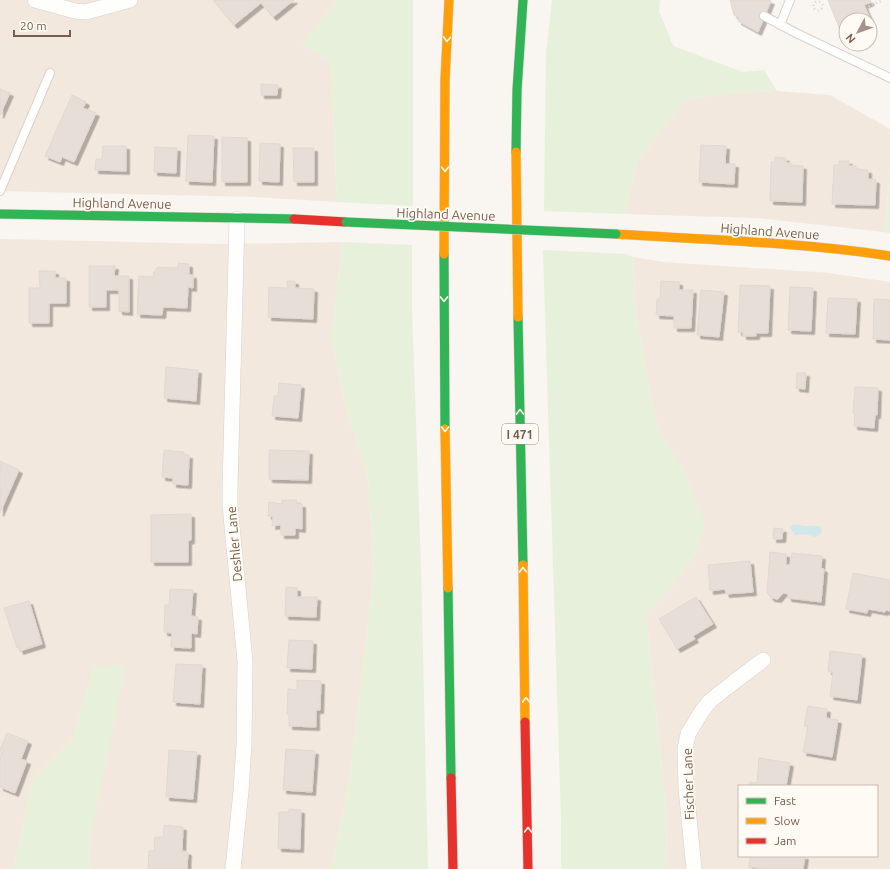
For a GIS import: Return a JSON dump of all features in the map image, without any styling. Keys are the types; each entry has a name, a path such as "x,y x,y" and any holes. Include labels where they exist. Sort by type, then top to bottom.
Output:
{"main road":[{"path":"449,0 445,80 444,364 453,869"},
{"name":"I 471","path":"523,0 518,90 516,175 528,869"},
{"name":"Highland Avenue","path":"0,214 317,220 616,234 779,244 852,250 890,256"}],"street":[{"path":"35,0 76,11 86,12 130,0"},
{"name":"Deshler Lane","path":"233,869 244,744 245,661 230,500 237,219"},
{"name":"Fischer Lane","path":"694,869 685,775 685,749 688,734 710,701 763,660"}],"lane":[{"path":"780,25 790,0"},
{"path":"764,16 890,78"},
{"path":"0,191 50,73"}],"path":[{"path":"865,8 883,0"}],"shaded area":[{"path":"0,0 338,0 303,44 331,61 337,202 255,197 0,191"},
{"path":"777,91 830,95 890,129 890,173 884,232 758,218 625,214 637,162 684,100 731,93"},
{"path":"0,239 219,244 342,242 332,339 345,404 368,478 374,572 350,779 332,869 90,869 89,844 94,667 73,739 34,778 13,869 0,869"},
{"path":"633,257 664,262 829,273 890,282 890,869 666,869 667,818 646,614 673,585 696,552 688,480 658,428 650,393 636,314"}],"green space":[{"path":"338,0 413,0 413,206 337,202 331,61 303,44"},
{"path":"552,0 660,0 659,11 673,46 743,72 764,70 777,91 731,93 684,100 637,162 625,214 544,211 546,54"},
{"path":"890,173 890,233 884,232"},
{"path":"342,242 412,245 412,309 421,566 428,869 332,869 350,779 374,572 368,478 345,404 332,339"},
{"path":"543,250 626,254 633,257 636,314 650,393 658,428 688,480 705,526 696,552 673,585 646,614 667,818 666,869 561,869 561,819"},
{"path":"126,665 89,844 90,869 13,869 34,778 73,739 94,667"}],"water":[{"path":"794,524 821,527 822,532 816,537 804,534 795,535 790,528"}],"building":[{"path":"213,0 294,0 273,17 261,3 234,25"},
{"path":"730,0 771,1 758,32 738,21 739,18 734,15"},
{"path":"828,0 870,0 871,2 864,5 867,12 838,12 838,25"},
{"path":"261,84 278,85 277,95 261,95"},
{"path":"0,89 10,93 0,115"},
{"path":"72,95 86,102 83,108 96,113 74,162 62,157 60,162 45,156"},
{"path":"188,135 214,136 212,182 186,181"},
{"path":"222,137 247,138 247,182 222,182"},
{"path":"260,143 280,144 279,182 259,181"},
{"path":"701,145 726,146 725,164 735,164 734,184 699,182"},
{"path":"103,146 126,146 126,171 95,170 96,159 102,159"},
{"path":"155,147 177,148 176,173 154,172"},
{"path":"293,148 314,148 314,182 294,182"},
{"path":"775,157 786,158 786,163 791,163 791,165 803,166 802,202 770,201 771,162 775,162"},
{"path":"839,161 849,161 849,166 856,166 856,169 868,170 868,179 876,180 875,205 832,204 834,165 839,165"},
{"path":"178,263 189,264 189,275 193,275 193,288 188,287 187,308 163,307 162,315 137,314 139,276 154,277 153,273 158,267 178,268"},
{"path":"89,266 115,266 114,276 129,276 129,312 119,311 119,290 106,290 106,307 89,307"},
{"path":"39,271 55,271 55,278 66,278 66,303 49,303 49,323 29,323 29,288 40,288"},
{"path":"287,281 295,281 295,288 314,289 313,319 268,317 269,287 287,288"},
{"path":"661,281 679,282 679,290 693,290 691,328 674,328 674,316 656,315 657,299 660,299"},
{"path":"740,285 770,286 768,333 756,333 756,336 743,336 743,332 738,332"},
{"path":"790,287 813,288 811,331 788,330"},
{"path":"701,290 724,292 719,337 697,335"},
{"path":"828,298 857,299 855,334 826,333"},
{"path":"874,299 890,300 890,340 873,339"},
{"path":"166,367 198,370 196,401 164,398"},
{"path":"797,373 806,373 805,389 796,388"},
{"path":"279,383 301,385 298,418 272,416 274,396 278,396"},
{"path":"855,387 878,388 877,415 875,415 874,428 854,426 855,414 853,413"},
{"path":"164,450 184,452 184,455 189,455 188,485 173,484 173,478 162,477"},
{"path":"269,450 309,451 308,480 269,479"},
{"path":"0,461 19,470 0,513"},
{"path":"282,500 297,500 296,504 302,504 302,529 295,528 295,535 281,535 281,525 272,526 273,516 268,516 269,502 282,504"},
{"path":"191,514 191,540 188,541 188,562 151,562 151,515"},
{"path":"774,528 783,529 782,539 773,539"},
{"path":"770,552 786,554 786,565 790,565 792,553 822,556 821,568 824,569 821,602 788,598 788,594 783,593 778,599 771,598 767,592"},
{"path":"750,561 753,592 726,594 725,589 710,591 708,565"},
{"path":"853,573 890,580 890,611 886,610 885,612 868,609 867,613 846,609"},
{"path":"286,587 297,588 297,597 317,597 316,617 285,616"},
{"path":"170,589 193,590 191,616 198,617 197,634 191,633 191,648 171,647 172,633 164,632 165,605 169,605"},
{"path":"696,597 713,624 693,636 695,639 677,649 659,619"},
{"path":"29,601 42,644 20,651 19,647 17,648 4,608"},
{"path":"289,640 313,641 312,669 287,668"},
{"path":"830,651 862,655 857,700 830,696 833,672 828,671"},
{"path":"176,664 202,665 200,704 173,702"},
{"path":"297,680 321,681 320,710 316,710 316,727 289,726 289,714 287,714 288,689 297,690"},
{"path":"808,706 827,709 826,718 838,720 832,757 803,752 808,726 804,726"},
{"path":"7,733 28,741 21,759 27,761 15,793 0,787 0,757 2,753 0,750"},
{"path":"286,749 315,751 312,792 283,790"},
{"path":"169,750 197,752 193,799 166,797"},
{"path":"759,758 790,763 786,785 749,785 750,782 757,783"},
{"path":"289,809 301,810 300,849 278,848 279,812 289,812"},
{"path":"164,825 183,827 182,851 188,852 187,869 148,869 149,851 154,851 155,837 163,837"},
{"path":"750,857 805,857 803,869 766,869 749,867"}],"traffic: fast":[{"path":"516,152 517,90 523,0"},
{"path":"0,214 294,219"},
{"path":"346,222 616,234"},
{"path":"444,254 445,429"},
{"path":"518,317 523,565"},
{"path":"448,588 451,778"}],"traffic: slow":[{"path":"444,254 445,80 449,0"},
{"path":"516,152 518,317"},
{"path":"616,234 788,244 890,256"},
{"path":"445,429 448,588"},
{"path":"523,565 525,722"}],"traffic: jam":[{"path":"294,219 346,222"},
{"path":"525,722 528,869"},
{"path":"451,778 453,869"}]}
